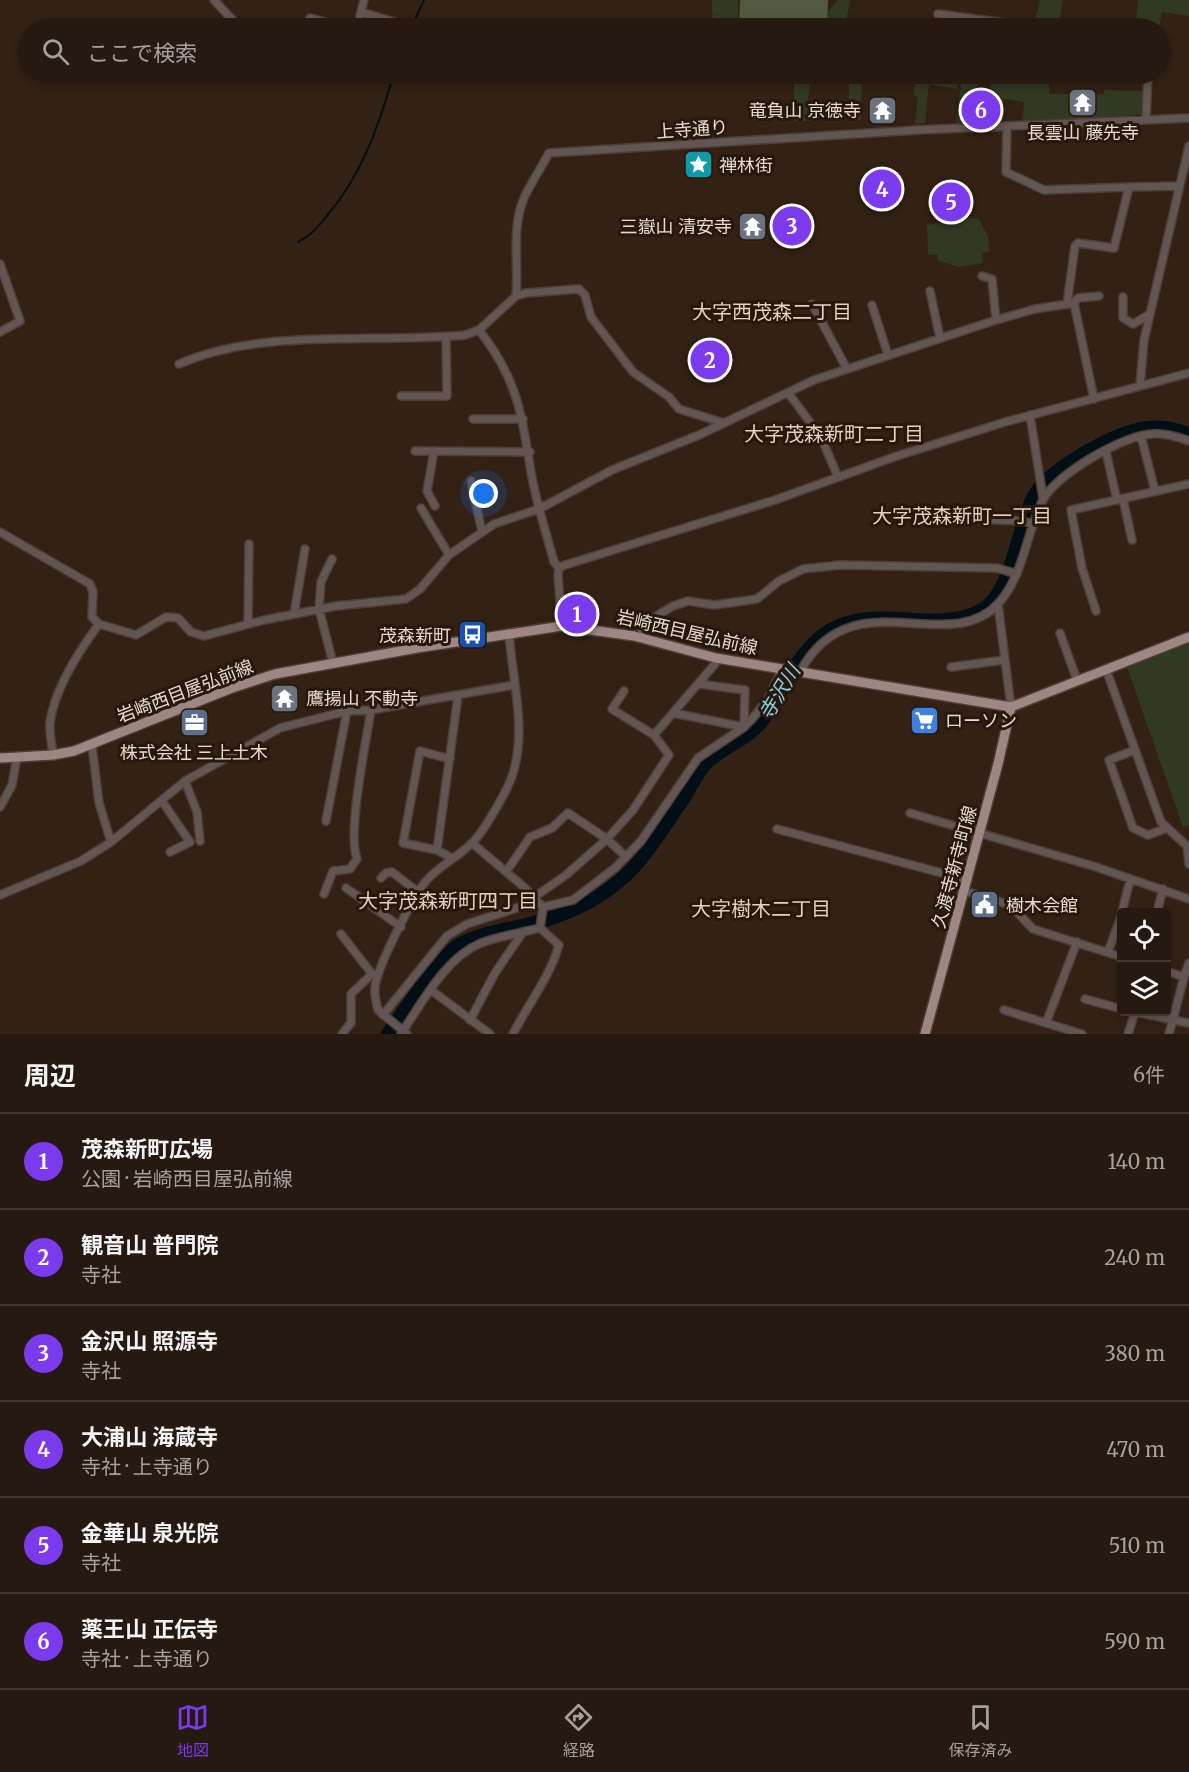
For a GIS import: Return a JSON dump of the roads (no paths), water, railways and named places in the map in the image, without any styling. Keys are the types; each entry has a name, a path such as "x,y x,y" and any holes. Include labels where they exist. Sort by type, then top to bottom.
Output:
{"main road":[{"name":"岩崎西目屋弘前線","path":"0,758 53,755 92,746 242,685 275,674 508,633 562,626 640,638 716,658 1011,707"},
{"path":"1011,707 1189,637"},
{"name":"久渡寺新寺町線","path":"925,1034 968,880 1011,707"}],"street":[{"path":"214,0 231,18"},
{"path":"360,18 364,0"},
{"path":"361,12 381,18"},
{"path":"938,14 968,18"},
{"path":"1146,119 1148,84"},
{"name":"上寺通り","path":"516,296 519,268 517,237 523,200 549,153 1018,125 1189,118"},
{"path":"1007,126 1006,172 1044,190 1179,186"},
{"path":"1140,385 1140,367 1150,314 1189,146"},
{"path":"1094,399 1070,304 1075,246 1078,243 1114,248 1129,187"},
{"path":"0,264 20,321 0,332"},
{"path":"981,276 992,279 996,320"},
{"path":"179,364 215,350 262,343 465,335 479,330 516,296 526,292 579,289 585,295 591,317 633,372 669,397 679,409 724,423"},
{"path":"930,291 940,338"},
{"path":"0,532 90,584 93,592 92,617 99,624 136,634 159,619 170,616 178,618 191,632 204,636 319,609 406,598 420,589 449,555 494,524 539,509 612,470 724,423 789,394 814,380 996,320 1070,304 1078,297 1099,296"},
{"path":"1123,297 1123,318 1127,322 1133,324 1150,314"},
{"path":"812,304 847,369"},
{"path":"872,304 888,355"},
{"path":"479,330 509,375 519,400 539,509 554,562 559,568 562,626"},
{"path":"401,396 447,396 446,337"},
{"path":"559,568 608,550 775,500 838,477 1030,415 1189,373"},
{"path":"789,394 821,437 838,477"},
{"path":"1030,415 1043,498"},
{"path":"473,419 523,420"},
{"path":"798,672 808,657 839,632 885,621 953,625 988,613 998,604 1015,573 1043,498 1053,484 1106,452 1141,436 1153,434 1189,441"},
{"path":"1141,436 1155,491"},
{"path":"415,450 530,452"},
{"path":"434,451 427,491 435,506"},
{"path":"1106,452 1132,540"},
{"path":"471,481 482,532"},
{"path":"1096,611 1082,568 1071,510 1189,484"},
{"path":"421,508 449,555"},
{"path":"971,519 1022,521 1033,524"},
{"path":"248,624 249,544"},
{"path":"294,614 305,549"},
{"path":"332,559 321,582 319,609 333,663"},
{"path":"640,638 643,627 650,620 673,606 688,601 714,605 756,599 779,581 803,569 840,565 1006,570 1015,573"},
{"path":"998,604 1011,707"},
{"path":"53,755 50,724 55,704 74,665 99,624"},
{"path":"342,1034 351,1023 351,994 375,975 418,892 428,879 472,843 513,774 518,747 519,701 514,685 508,633"},
{"path":"1060,633 1077,680"},
{"path":"654,735 699,684 715,664 716,658"},
{"path":"951,667 1004,660"},
{"path":"1106,669 1161,822 1187,846 1189,864"},
{"path":"542,909 573,900 626,857 641,841 698,758 744,727 768,699 784,670"},
{"path":"699,684 745,690 744,727"},
{"path":"0,895 81,861 111,842 185,781 280,728 348,711 371,710 514,685"},
{"path":"385,1017 447,936 467,924 520,907 566,876 607,839 633,810 669,755 654,735 612,709 624,691"},
{"path":"437,850 458,696"},
{"path":"324,894 333,871 350,869 357,859 353,847 354,827 371,710"},
{"path":"326,821 348,711"},
{"path":"673,713 744,727"},
{"path":"92,746 99,803 111,842"},
{"path":"1136,750 1109,760 1133,828 1148,835 1167,828"},
{"path":"450,759 420,751 403,843 437,850 452,858"},
{"path":"0,807 12,785 17,757"},
{"path":"185,781 197,812 200,841"},
{"path":"162,801 190,842 170,852"},
{"path":"506,872 530,837 552,828 568,813 607,839 626,857"},
{"path":"910,813 980,832 1189,899"},
{"path":"777,829 968,880"},
{"path":"472,843 534,897 542,909 540,926"},
{"path":"381,878 386,873 392,872 418,892"},
{"path":"1123,908 1130,880"},
{"path":"346,888 401,927"},
{"path":"1158,908 1163,889"},
{"path":"965,891 1010,905 1033,929 1117,955"},
{"path":"341,934 375,975 375,998 378,1010 403,1032 431,990 451,966 480,944 540,926"},
{"path":"513,1034 530,1000 553,968 559,945 540,926"},
{"path":"1108,952 1117,927"},
{"path":"470,1020 495,973 524,932"},
{"path":"1046,1023 1077,942"},
{"path":"1169,1034 1189,966"},
{"path":"1171,972 1184,977"},
{"path":"431,990 490,1034"},
{"path":"1085,999 1117,1008"},
{"path":"1004,1010 1082,1034"},
{"path":"1128,1034 1133,1016"},
{"path":"1153,1016 1189,1023"}],"waterway":[{"path":"416,18 424,0"},
{"path":"298,242 310,234 338,202 359,168 375,132 391,84"},
{"name":"寺沢川","path":"388,1034 432,973 459,945 483,935 571,911 598,897 623,878 654,841 705,764 756,728 770,710 792,671 810,647 821,637 851,622 869,619 946,620 965,617 982,610 1001,589 1033,498 1040,487 1052,476 1081,455 1113,438 1128,433 1147,428 1159,428 1189,434"}],"place":[{"name":"長雲山 藤先寺","path":"1083,103"},
{"name":"竜負山 京徳寺","path":"882,110"},
{"name":"薬王山 正伝寺","path":"981,110"},
{"name":"禅林街","path":"698,165"},
{"name":"大浦山 海蔵寺","path":"882,189"},
{"name":"金華山 泉光院","path":"951,202"},
{"name":"三嶽山 清安寺","path":"753,226"},
{"name":"金沢山 照源寺","path":"792,226"},
{"name":"観音山 普門院","path":"710,360"},
{"name":"茂森新町広場","path":"577,614"},
{"name":"茂森新町","path":"472,635"},
{"name":"鷹揚山 不動寺","path":"285,698"},
{"name":"ローソン","path":"924,720"},
{"name":"株式会社 三上土木","path":"194,723"},
{"name":"樹木会館","path":"985,905"}],"district":[{"name":"大字西茂森二丁目","path":"772,311"},
{"name":"大字茂森新町二丁目","path":"834,433"},
{"name":"大字茂森新町一丁目","path":"962,515"},
{"name":"大字茂森新町四丁目","path":"448,900"},
{"name":"大字樹木二丁目","path":"761,908"}]}
